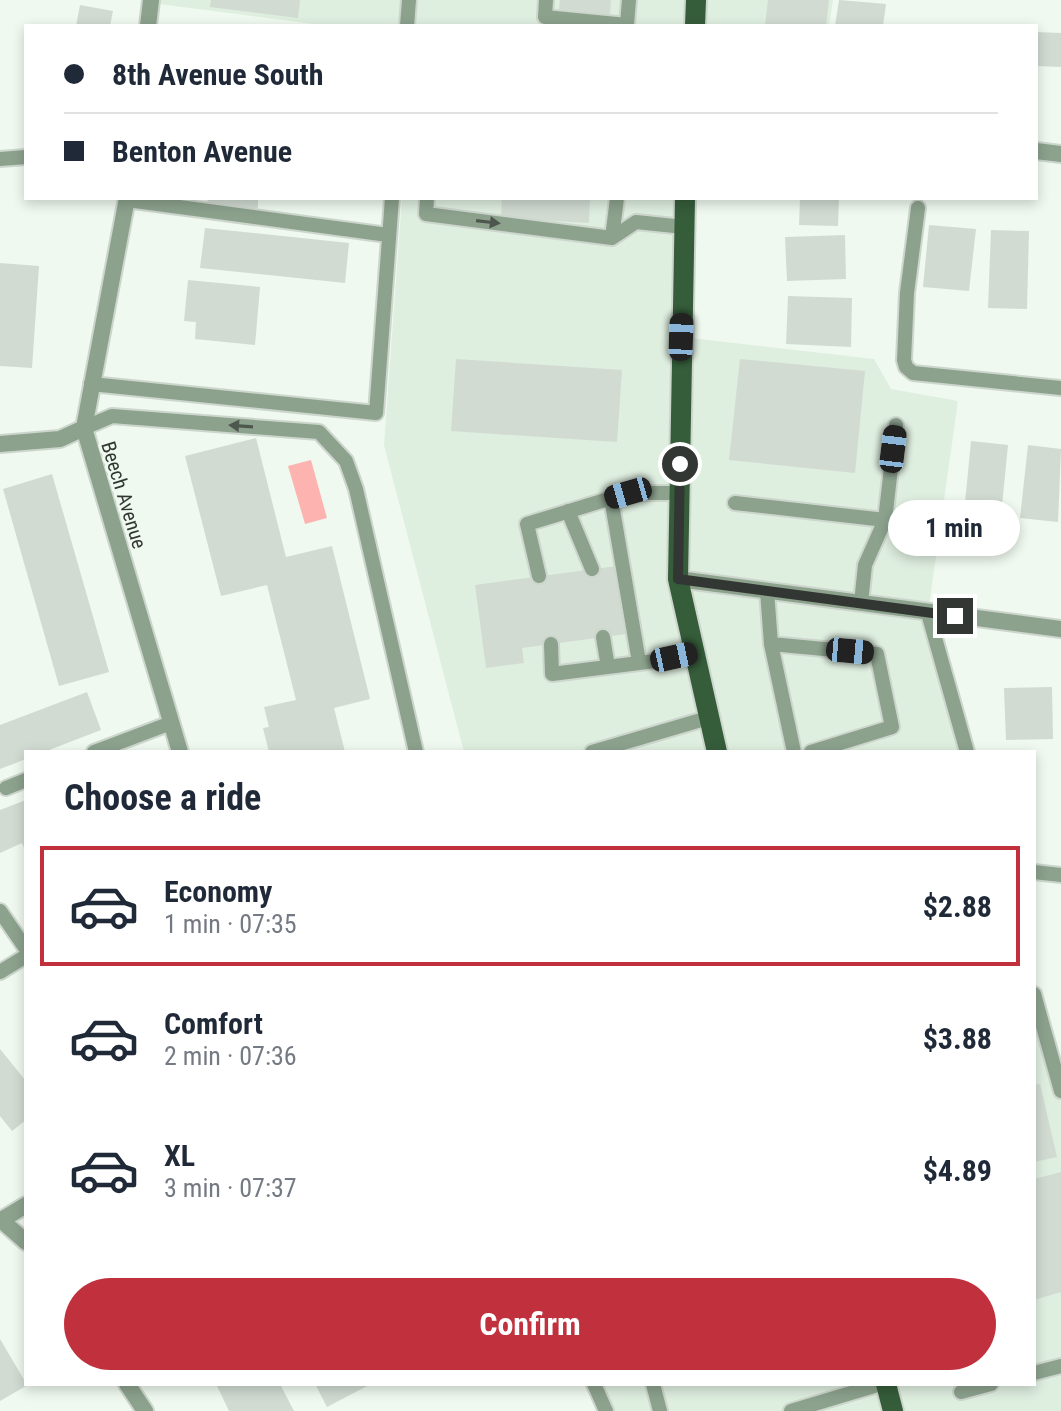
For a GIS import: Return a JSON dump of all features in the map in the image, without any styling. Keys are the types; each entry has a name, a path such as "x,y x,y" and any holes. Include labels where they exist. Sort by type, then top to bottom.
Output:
{"main road":[{"path":"695,24 696,0"},
{"path":"685,200 678,579 716,750"},
{"path":"884,1386 893,1411"}],"street":[{"path":"148,24 151,0"},
{"path":"1038,151 1061,154"},
{"name":"Beech Avenue","path":"127,200 84,428 179,750"},
{"path":"0,444 60,439 84,428"},
{"path":"678,579 1061,629"},
{"path":"24,1206 0,1220 24,1240"},
{"path":"128,1386 145,1411"}],"lane":[{"path":"407,24 409,0"},
{"path":"546,0 545,17 617,24"},
{"path":"627,24 629,0"},
{"path":"0,159 24,157"},
{"path":"134,200 388,235"},
{"path":"91,384 376,413 392,200"},
{"path":"427,200 426,214 612,238 636,222 684,227"},
{"path":"612,238 617,200"},
{"path":"918,208 907,293 906,367 913,373 1061,388"},
{"path":"84,428 112,416 319,432 346,461 356,489 416,750"},
{"path":"861,603 865,565 885,520 896,425"},
{"path":"539,576 527,524 628,493 679,493"},
{"path":"611,498 639,662"},
{"path":"735,503 885,520"},
{"path":"568,511 592,569"},
{"path":"767,591 771,644 794,750"},
{"path":"928,613 966,750"},
{"path":"603,637 608,667"},
{"path":"551,644 552,674 694,652"},
{"path":"771,644 877,654 892,727 817,750"},
{"path":"599,750 708,718"},
{"path":"99,750 171,723"},
{"path":"6,788 24,781"},
{"path":"1036,872 1061,875"},
{"path":"0,911 24,946"},
{"path":"0,972 24,957"},
{"path":"1036,1001 1061,1091"},
{"path":"1036,1372 1061,1366"},
{"path":"595,1386 606,1411"},
{"path":"654,1386 660,1411"},
{"path":"791,1411 876,1386"},
{"path":"961,1392 984,1386"}],"shaded area":[{"path":"152,0 833,0 829,24 314,24 151,3"},
{"path":"402,200 685,200 682,337 874,359 891,389 958,401 928,613 966,750 463,750 384,445"},
{"path":"311,460 327,518 305,524 288,466"},
{"path":"1036,1001 1061,1091 1061,1411 606,1411 595,1386 1036,1386"}],"building":[{"path":"211,0 300,0 298,18 210,7"},
{"path":"560,0 611,0 610,15 559,9"},
{"path":"768,0 829,0 826,24 765,24"},
{"path":"839,0 886,4 883,24 835,24"},
{"path":"80,5 113,11 110,24 76,24"},
{"path":"1038,32 1061,33 1061,67 1038,66"},
{"path":"208,200 258,200 258,208 207,206"},
{"path":"502,200 590,200 589,223 501,218"},
{"path":"800,200 839,200 838,226 799,225"},
{"path":"929,225 976,229 969,291 923,287"},
{"path":"205,228 349,243 345,283 200,268"},
{"path":"991,230 1029,231 1027,309 988,308"},
{"path":"845,235 846,279 787,281 785,237"},
{"path":"0,263 39,266 32,368 0,366"},
{"path":"188,280 260,287 255,345 195,339 196,322 184,321"},
{"path":"788,296 852,298 851,347 786,344"},
{"path":"456,359 622,370 617,442 451,431"},
{"path":"740,359 865,371 855,473 729,460"},
{"path":"256,438 286,557 332,546 370,699 334,708 344,750 268,750 263,728 269,727 264,707 296,700 267,585 221,596 185,456"},
{"path":"971,441 1008,445 1001,516 964,513"},
{"path":"1028,445 1061,449 1058,522 1020,518"},
{"path":"52,474 109,672 59,686 3,489"},
{"path":"617,566 626,634 522,648 524,663 486,668 475,585"},
{"path":"1052,687 1053,739 1006,740 1004,688"},
{"path":"87,692 101,730 49,750 24,750 24,760 0,769 0,725"},
{"path":"24,801 24,848 22,843 0,853 0,810"},
{"path":"0,1049 24,1079 24,1122 12,1131 0,1116"},
{"path":"1040,1084 1057,1157 1036,1162 1036,1085"},
{"path":"1061,1172 1061,1292 1036,1299 1036,1178"},
{"path":"0,1339 26,1386 0,1401"},
{"path":"217,1386 281,1386 294,1411 229,1411"},
{"path":"316,1386 367,1386 327,1407"}],"route":[{"path":"680,464 678,579 955,616"}]}
